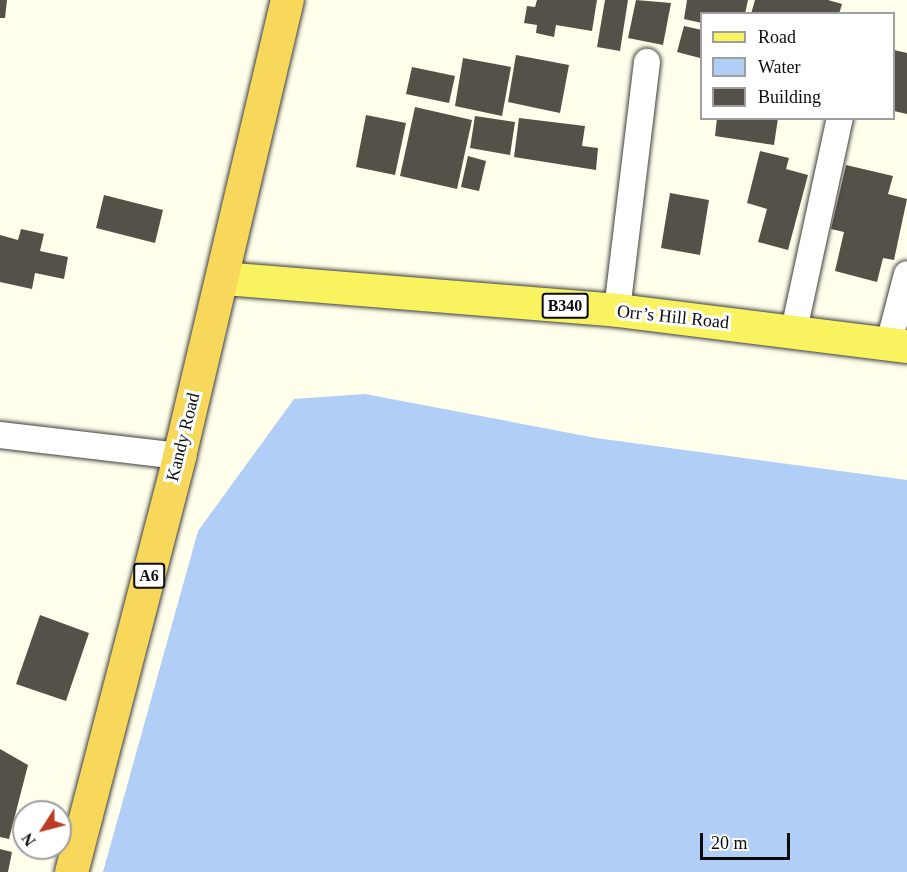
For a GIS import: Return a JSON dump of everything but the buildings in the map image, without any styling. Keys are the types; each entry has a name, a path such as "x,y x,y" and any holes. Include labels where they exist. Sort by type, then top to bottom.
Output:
{"highway":[{"name":"Kandy Road","path":"71,872 179,456 287,0"}],"main road":[{"name":"Orr’s Hill Road","path":"222,278 616,310 794,330 898,345"}],"street":[{"path":"616,310 647,62"},
{"path":"794,330 840,120"},
{"path":"898,345 907,274"},
{"path":"0,435 179,456"}],"water":[{"path":"365,394 596,438 907,480 907,872 103,872 198,531 294,399"}]}
